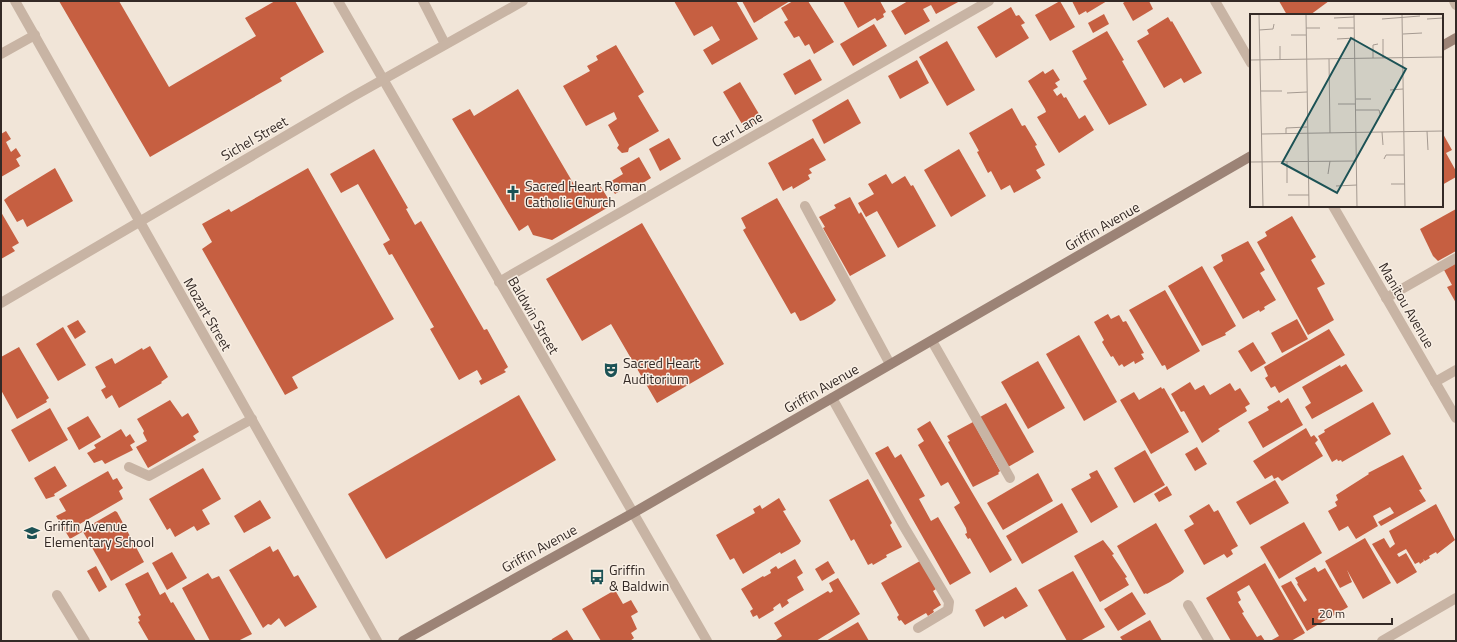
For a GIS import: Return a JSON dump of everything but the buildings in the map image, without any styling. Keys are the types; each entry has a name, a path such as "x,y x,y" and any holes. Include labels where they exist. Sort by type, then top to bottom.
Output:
{"main road":[{"path":"1443,45 1456,38"},
{"name":"Griffin Avenue","path":"403,641 633,513 1250,157"}],"street":[{"name":"Mozart Street","path":"15,1 377,641"},
{"name":"Baldwin Street","path":"338,1 499,282 708,641"},
{"path":"423,1 445,44"},
{"name":"Sichel Street","path":"1,303 445,44 523,1"},
{"name":"Carr Lane","path":"499,282 989,1"},
{"path":"1215,1 1250,62"},
{"path":"1454,1 1456,5"},
{"path":"1,54 35,35"},
{"path":"805,206 890,364"},
{"name":"Manitou Avenue","path":"1334,207 1456,418"},
{"path":"1386,298 1456,258"},
{"path":"932,340 1010,478"},
{"path":"1435,382 1456,370"},
{"path":"832,398 903,525 949,602 948,610 918,628"},
{"path":"130,467 149,476 252,419"},
{"path":"57,595 85,641"},
{"path":"1382,641 1456,598"},
{"path":"1188,606 1209,641"}],"place":[{"name":"Sacred Heart Roman Catholic Church","path":"513,193"},
{"name":"Sacred Heart Auditorium","path":"611,370"},
{"name":"Griffin Avenue Elementary School","path":"32,533"},
{"name":"Griffin & Baldwin","path":"597,577"}]}
